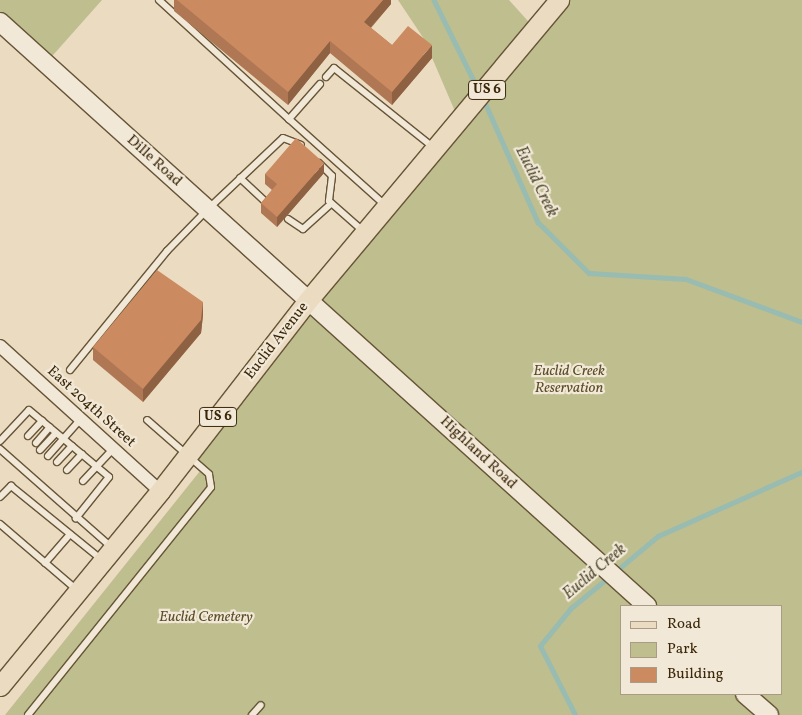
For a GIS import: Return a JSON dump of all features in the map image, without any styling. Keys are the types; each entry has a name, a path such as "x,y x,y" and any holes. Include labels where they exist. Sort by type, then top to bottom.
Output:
{"main road":[{"name":"Euclid Avenue","path":"0,686 160,491 309,299 460,123 559,0"}],"street":[{"name":"Dille Road","path":"0,22 309,299"},
{"name":"Highland Road","path":"309,299 646,605"},
{"name":"East 204th Street","path":"0,346 160,491"},
{"path":"746,695 769,715"}],"lane":[{"path":"159,0 388,208"},
{"path":"326,77 334,68 437,150"},
{"path":"289,119 320,84"},
{"path":"70,370 167,251 283,138 294,139 306,151"},
{"path":"288,218 299,228 308,226 331,204 332,176 313,157"},
{"path":"240,178 264,200"},
{"path":"331,204 366,233"},
{"path":"0,441 28,410 109,477 76,518"},
{"path":"48,456 80,420"},
{"path":"28,715 211,487 209,474 187,457 147,420"},
{"path":"28,436 42,421"},
{"path":"36,443 50,428"},
{"path":"40,450 56,433"},
{"path":"57,462 72,446"},
{"path":"82,481 113,448"},
{"path":"0,449 23,470 32,473 47,492 64,501 76,518 108,554"},
{"path":"8,457 14,450"},
{"path":"67,470 82,454"},
{"path":"16,464 21,458"},
{"path":"23,470 29,464"},
{"path":"0,497 11,486 70,534 108,554"},
{"path":"47,492 52,486"},
{"path":"0,524 78,591"},
{"path":"45,562 70,534"},
{"path":"252,715 261,705"}],"green space":[{"path":"0,0 102,0 46,63 0,22"},
{"name":"Euclid Creek Reservation","path":"398,0 509,0 536,30 559,0 802,0 802,715 5,715 200,471 187,457 460,123 424,39"}],"building":[{"path":"177,0 383,0 364,22 392,45 408,26 432,45 392,92 330,41 288,92"},
{"path":"296,138 324,163 277,217 261,203 277,184 265,174"},
{"path":"157,270 203,302 201,320 143,389 93,347"}],"waterway":[{"name":"Euclid Creek","path":"434,0 478,89"},
{"name":"Euclid Creek","path":"483,98 538,222 589,273 686,279 802,322"},
{"name":"Euclid Creek","path":"615,572 658,536 802,472"},
{"name":"Euclid Creek","path":"575,715 540,646 571,608 609,577"}],"park label":[{"name":"Euclid Cemetery","path":"206,618"}]}
